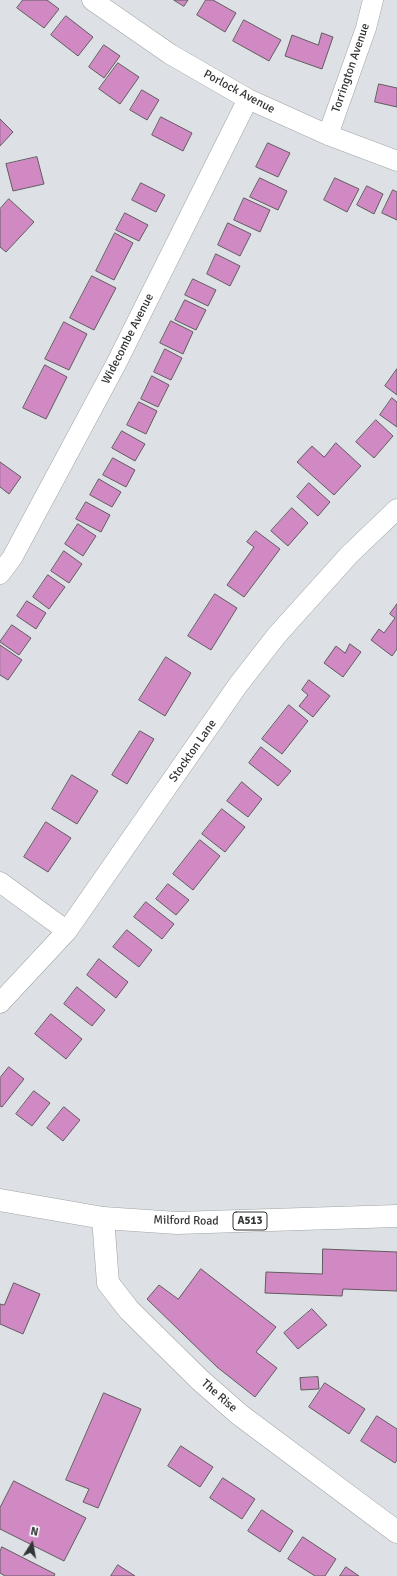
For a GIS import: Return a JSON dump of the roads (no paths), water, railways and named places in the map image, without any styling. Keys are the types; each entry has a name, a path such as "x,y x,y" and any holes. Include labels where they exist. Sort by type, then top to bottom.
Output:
{"main road":[{"name":"Milford Road","path":"0,1200 103,1218 177,1223 397,1216"},
{"name":"The Rise","path":"103,1218 108,1283 128,1310 200,1380 240,1415 397,1532"}],"street":[{"name":"Porlock Avenue","path":"92,0 170,54 248,99 328,136 397,161"},
{"name":"Torrington Avenue","path":"328,136 366,28 373,0"},
{"name":"Widecombe Avenue","path":"0,574 6,552 116,364 248,99"},
{"name":"Stockton Lane","path":"0,1003 67,931 238,685 277,635 349,555 397,509"},
{"path":"0,882 67,931"}]}
